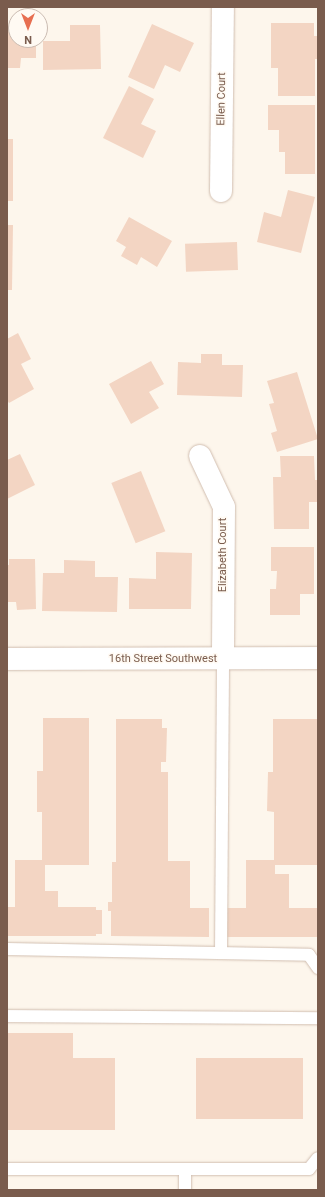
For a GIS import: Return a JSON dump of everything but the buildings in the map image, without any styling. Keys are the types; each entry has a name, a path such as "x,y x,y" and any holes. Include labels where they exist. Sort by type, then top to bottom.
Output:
{"street":[{"name":"Ellen Court","path":"221,191 223,7"},
{"name":"Elizabeth Court","path":"200,456 224,507 222,659"},
{"name":"16th Street Southwest","path":"7,658 318,658"}],"lane":[{"path":"221,953 222,659"},
{"path":"7,950 309,955 318,968"},
{"path":"7,1016 318,1018"},
{"path":"7,1170 309,1169 318,1158"},
{"path":"185,1169 185,1190"}]}
